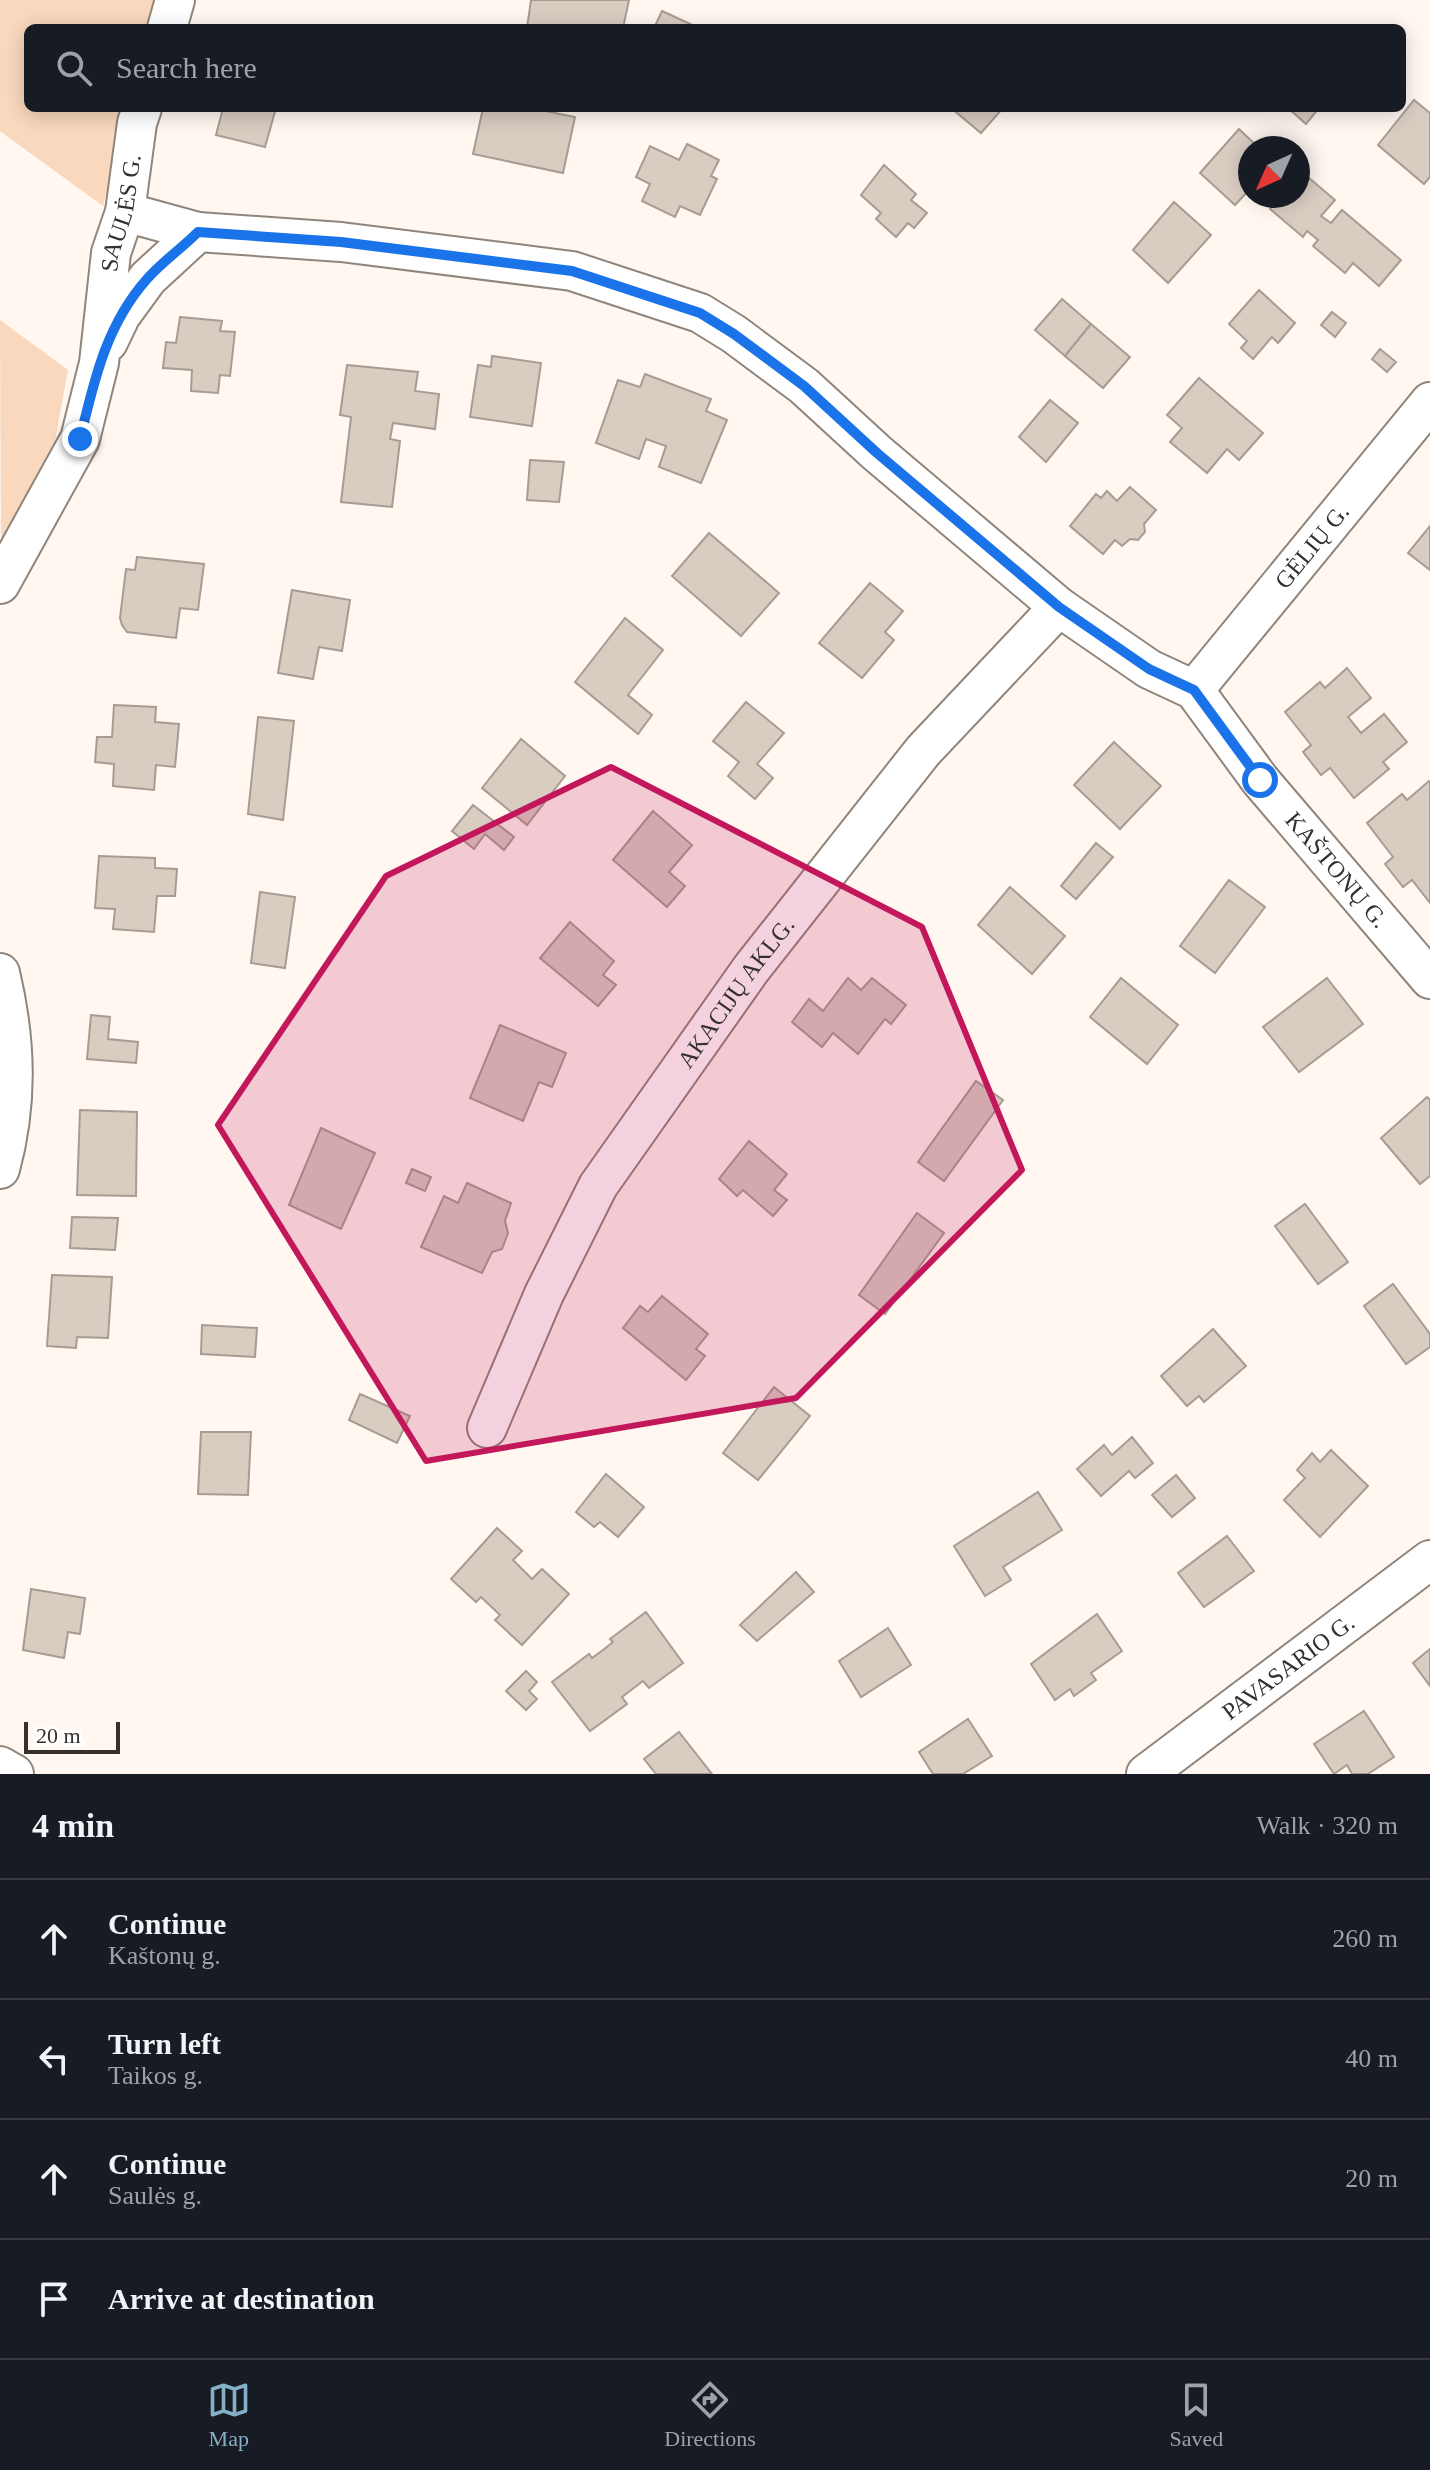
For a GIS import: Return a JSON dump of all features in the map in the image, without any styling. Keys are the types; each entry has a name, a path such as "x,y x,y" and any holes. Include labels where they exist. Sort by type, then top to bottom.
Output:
{"street":[{"path":"168,24 175,0"},
{"name":"SAULĖS G.","path":"0,584 80,439 99,363 111,253 125,212 141,112"},
{"name":"KAŠTONŲ G.","path":"125,212 198,232 341,242 572,271 700,313 804,386 877,453 1059,607 1149,669 1194,690 1260,780 1430,979"},
{"path":"99,363 121,315 148,278 198,232"},
{"name":"GĖLIŲ G.","path":"1194,690 1430,402"},
{"name":"AKACIJŲ AKLG.","path":"487,1428 544,1294 598,1186 751,969 923,751 1059,607"},
{"path":"0,973 7,1002 14,1077 9,1135 0,1169"},
{"name":"PAVASARIO G.","path":"1146,1774 1430,1560"},
{"path":"0,1766 14,1774"}],"highlighted area":[{"path":"611,767 922,927 1022,1170 796,1398 426,1461 218,1125 386,876"}],"shaded area":[{"path":"0,0 158,0 151,24 24,24 24,112 125,112 103,206 0,131"},
{"path":"0,320 68,370 55,441 1,540"}],"building":[{"path":"531,0 629,0 624,24 528,24"},
{"path":"662,11 690,24 656,24"},
{"path":"1414,100 1430,113 1430,177 1424,184 1378,145"},
{"path":"222,112 275,112 265,147 216,135"},
{"path":"482,112 550,112 575,117 563,173 473,154"},
{"path":"956,112 999,112 981,133"},
{"path":"1292,112 1316,112 1306,124"},
{"path":"1239,129 1246,136 1238,136 1238,202 1235,205 1200,173"},
{"path":"687,144 719,160 711,176 717,179 700,215 680,206 675,217 642,201 650,184 636,177 650,146 679,160"},
{"path":"884,165 916,194 911,200 927,213 914,228 908,223 896,237 876,219 881,213 861,195"},
{"path":"1310,179 1335,200 1321,216 1331,223 1342,210 1401,260 1379,286 1353,263 1345,273 1313,246 1318,240 1307,231 1303,237 1270,209 1310,208"},
{"path":"1174,202 1211,235 1168,283 1133,250"},
{"path":"1259,290 1295,323 1278,343 1272,337 1253,359 1241,348 1247,341 1229,324"},
{"path":"1062,299 1091,324 1065,356 1035,330"},
{"path":"1332,312 1346,323 1335,337 1321,325"},
{"path":"180,317 222,321 220,331 235,332 230,376 220,375 218,393 191,391 192,370 163,368 166,342 176,343"},
{"path":"1091,324 1130,357 1103,388 1065,356"},
{"path":"1380,349 1396,362 1387,372 1372,359"},
{"path":"492,356 541,363 532,426 470,417 478,365 491,367"},
{"path":"347,365 418,372 415,391 439,394 435,429 393,423 390,439 400,441 392,507 341,502 351,417 340,415"},
{"path":"645,374 711,399 706,411 727,420 701,483 659,467 666,446 646,439 639,459 596,443 618,380 640,387"},
{"path":"1199,378 1263,433 1239,460 1227,449 1207,473 1170,442 1182,428 1167,415"},
{"path":"1050,400 1078,423 1046,462 1019,437"},
{"path":"530,460 564,462 559,502 527,500"},
{"path":"1130,487 1156,510 1144,524 1145,532 1138,540 1130,539 1122,546 1115,540 1103,554 1070,526 1096,494 1101,498 1107,491 1117,501"},
{"path":"1430,526 1430,570 1408,553"},
{"path":"709,533 779,593 741,636 672,576"},
{"path":"137,557 204,564 198,610 180,608 176,638 127,632 122,625 120,618 126,569 135,570"},
{"path":"870,583 903,611 885,632 894,640 862,678 819,643"},
{"path":"292,590 350,600 342,651 319,647 313,679 278,673"},
{"path":"625,618 663,650 628,695 652,715 638,734 575,682"},
{"path":"1347,668 1371,698 1348,717 1361,733 1384,714 1407,742 1383,762 1389,769 1354,798 1330,768 1321,775 1303,752 1311,745 1285,712 1320,682 1325,688"},
{"path":"746,702 784,733 757,764 773,778 755,799 728,776 739,762 713,741"},
{"path":"114,705 156,707 155,722 179,724 175,767 156,765 154,790 113,786 114,764 95,762 97,737 112,737"},
{"path":"258,717 294,721 283,820 248,814"},
{"path":"521,739 565,776 527,825 482,788"},
{"path":"1114,742 1161,786 1120,829 1074,785"},
{"path":"1429,781 1430,903 1412,880 1403,887 1385,864 1393,857 1367,823 1402,794 1407,800"},
{"path":"473,805 514,837 504,850 485,834 474,849 452,831"},
{"path":"653,811 692,845 669,872 685,886 667,907 613,860"},
{"path":"1096,843 1113,857 1076,899 1061,886"},
{"path":"99,856 155,858 155,868 177,869 175,896 157,896 154,932 113,929 115,909 95,908"},
{"path":"1229,880 1265,907 1215,973 1180,946"},
{"path":"1010,887 1065,936 1032,974 978,925"},
{"path":"260,892 295,897 285,968 251,963"},
{"path":"570,922 614,961 603,975 616,985 598,1006 540,958"},
{"path":"848,978 861,990 872,978 906,1005 891,1024 885,1019 858,1054 833,1033 822,1047 792,1022 809,999 823,1011"},
{"path":"1121,978 1178,1025 1147,1064 1090,1017"},
{"path":"1327,978 1363,1024 1299,1072 1263,1027"},
{"path":"91,1015 110,1017 108,1039 138,1042 136,1063 87,1059"},
{"path":"500,1025 566,1053 552,1087 539,1082 523,1121 470,1098"},
{"path":"976,1081 1003,1100 944,1181 918,1162"},
{"path":"1427,1097 1430,1100 1430,1176 1420,1184 1381,1138"},
{"path":"80,1110 137,1112 136,1196 77,1195"},
{"path":"321,1128 375,1153 341,1229 289,1205"},
{"path":"749,1141 787,1174 774,1190 787,1200 773,1216 743,1190 737,1196 719,1179"},
{"path":"412,1169 431,1177 425,1191 406,1183"},
{"path":"467,1183 511,1203 505,1221 508,1233 502,1249 492,1252 482,1273 421,1247 444,1196 458,1203"},
{"path":"1305,1204 1348,1262 1318,1284 1275,1226"},
{"path":"917,1213 944,1233 885,1314 859,1295"},
{"path":"72,1217 118,1218 115,1250 70,1248"},
{"path":"52,1275 112,1277 108,1338 77,1337 76,1348 47,1346"},
{"path":"1393,1284 1430,1334 1430,1347 1406,1364 1364,1306"},
{"path":"662,1296 708,1334 696,1349 705,1356 686,1380 623,1328 640,1306 648,1312"},
{"path":"202,1325 257,1328 255,1357 201,1354"},
{"path":"1213,1329 1246,1366 1204,1402 1199,1396 1187,1406 1161,1376"},
{"path":"774,1387 810,1416 758,1480 723,1453"},
{"path":"360,1394 410,1416 397,1443 349,1420"},
{"path":"201,1432 251,1432 248,1495 198,1494"},
{"path":"1132,1437 1153,1463 1135,1478 1129,1471 1101,1496 1077,1469 1104,1445 1112,1455"},
{"path":"1331,1450 1368,1486 1320,1537 1284,1500 1305,1478 1297,1470 1312,1453 1320,1462"},
{"path":"606,1474 644,1507 618,1537 600,1522 594,1527 576,1512"},
{"path":"1176,1475 1195,1498 1172,1517 1152,1495"},
{"path":"1038,1492 1062,1530 1003,1567 1011,1580 985,1596 954,1546"},
{"path":"497,1528 522,1551 513,1560 532,1579 542,1569 569,1594 522,1645 495,1620 500,1615 481,1597 476,1602 451,1579"},
{"path":"1227,1536 1254,1571 1204,1607 1178,1573"},
{"path":"796,1572 814,1592 757,1641 740,1625"},
{"path":"31,1589 85,1598 80,1634 68,1632 64,1658 23,1650"},
{"path":"646,1612 683,1663 649,1688 643,1681 622,1697 627,1704 590,1731 552,1682 589,1654 592,1658 603,1650 613,1642 610,1639"},
{"path":"1097,1614 1122,1651 1091,1673 1096,1680 1074,1696 1070,1689 1055,1700 1031,1664"},
{"path":"888,1628 911,1665 861,1697 839,1661"},
{"path":"1430,1649 1430,1686 1413,1663"},
{"path":"526,1671 537,1682 529,1691 537,1699 526,1710 506,1691"},
{"path":"1364,1711 1394,1757 1368,1774 1352,1774 1347,1765 1334,1774 1314,1744"},
{"path":"968,1719 992,1756 963,1774 933,1774 919,1752"},
{"path":"679,1732 712,1774 656,1774 644,1759"}],"route":[{"path":"80,439 99,363 121,315 148,278 198,232 341,242 572,271 700,313 734,334 804,386 877,453 1059,607 1149,669 1194,690 1260,780"}]}
